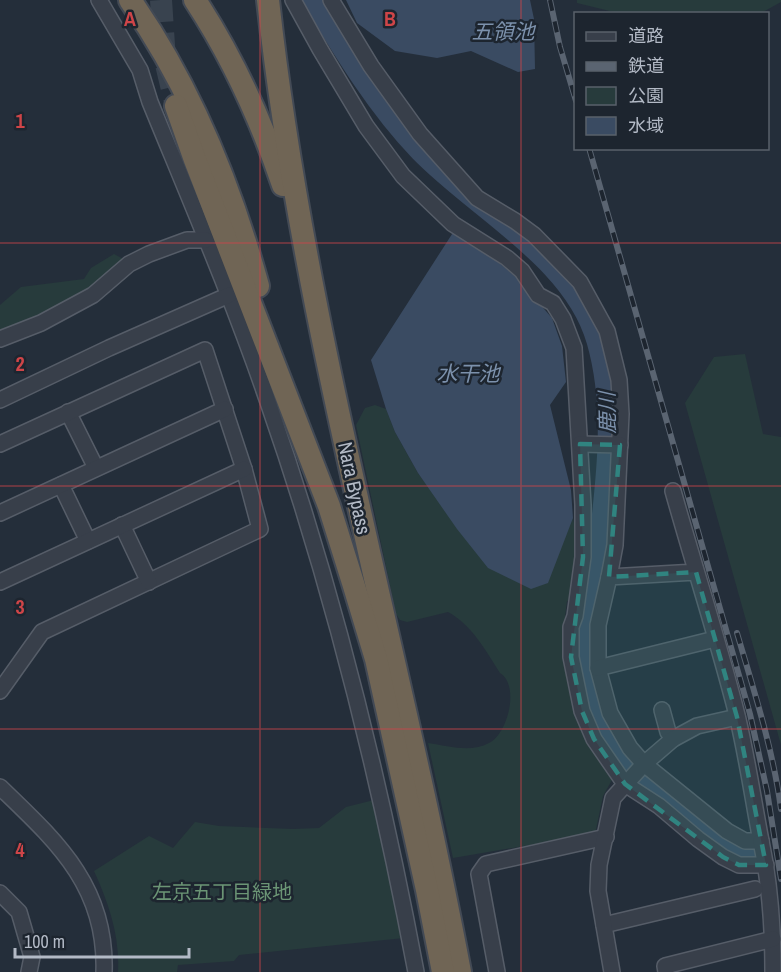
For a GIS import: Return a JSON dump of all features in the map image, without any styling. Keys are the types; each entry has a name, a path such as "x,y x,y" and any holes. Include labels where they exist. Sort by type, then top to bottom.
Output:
{"highway":[{"path":"130,0 181,82 217,161 246,245 293,415"},
{"path":"195,0 239,77 272,153 294,224 321,327"},
{"name":"Nara Bypass","path":"268,0 280,104 321,327 460,972"},
{"name":"Nara Bypass","path":"176,106 329,506 376,659 427,890 442,972"}],"street":[{"path":"99,0 140,70 150,102 229,295 269,404 312,539 380,795 416,972"},
{"path":"292,0 366,126 403,176 453,224 507,258 522,271 538,295 553,303 563,319 574,348 584,505 583,557 575,616 571,627 571,657 582,711 594,739 635,774 727,831 745,841 761,841"},
{"path":"331,0 371,66 420,134 477,198 534,235 580,282 607,331 619,380 620,445 615,545 598,624 598,668 610,713 630,748 635,774 659,806 723,857 739,865 766,865"},
{"path":"0,339 41,323 93,295 129,264 149,254 187,240 206,240"},
{"path":"0,400 109,348 229,295"},
{"path":"0,444 205,350 244,469 260,529 42,632 2,683"},
{"path":"0,513 225,409"},
{"path":"68,412 96,468"},
{"path":"580,444 620,445"},
{"path":"0,582 244,469"},
{"path":"61,485 88,541"},
{"path":"673,491 737,717 766,865 773,939 773,972"},
{"path":"122,525 149,582"},
{"path":"609,577 696,572"},
{"path":"598,668 715,639"},
{"path":"662,710 668,732 673,739"},
{"path":"612,972 598,891 599,865 613,798 673,739 697,726 737,717"},
{"path":"0,787 60,846 81,876 99,921 104,950 104,972"},
{"path":"497,972 479,874 486,864 606,837"},
{"path":"604,925 754,890"},
{"path":"0,893 19,912 32,957 29,972"},
{"path":"666,972 665,966 773,939"}],"highlighted area":[{"path":"580,444 620,445 609,577 696,572 737,717 766,865 739,865 723,857 625,784 594,739 582,711 571,657 583,557"}],"green space":[{"path":"577,0 781,0 763,12 614,12 577,3"},
{"path":"114,254 127,261 91,290 39,320 0,334 0,305 21,287 84,279 91,268"},
{"path":"745,354 763,434 781,437 781,745 685,403 714,357"},
{"path":"375,405 386,409 395,432 418,473 438,500 562,544 573,518 579,547 573,601 567,601 565,614 564,655 567,682 578,717 613,778 603,796 595,834 453,858 428,743 475,748 489,743 502,730 506,720 509,709 509,688 506,679 478,639 457,617 448,612 407,622 400,620 396,614 356,425 365,408"},
{"name":"左京五丁目緑地","path":"374,800 404,938 239,955 234,961 178,965 177,972 118,972 117,946 112,920 94,871 149,836 173,848 195,822 219,826 319,828 346,807"}],"water":[{"name":"五領池","path":"346,0 530,0 534,19 535,69 518,72 471,51 437,58 395,51 357,23"},
{"name":"水干池","path":"454,231 492,257 517,278 552,318 562,346 566,382 550,405 571,490 573,518 548,583 531,589 488,568 457,529 418,473 395,432 371,360"}],"waterway":[{"name":"鹿川","path":"313,0 362,78 404,134 443,173 546,260 568,285 585,312 597,341 603,366 608,417 607,468 602,519 593,591 584,631 587,676 594,704 618,753 633,773 735,853 753,855"}],"tunnel":[{"path":"161,0 165,60 176,106"}],"railway":[{"path":"550,0 560,47 574,94"},
{"path":"590,150 750,714 767,791 781,879"},
{"path":"737,633 768,742 781,809"}]}
